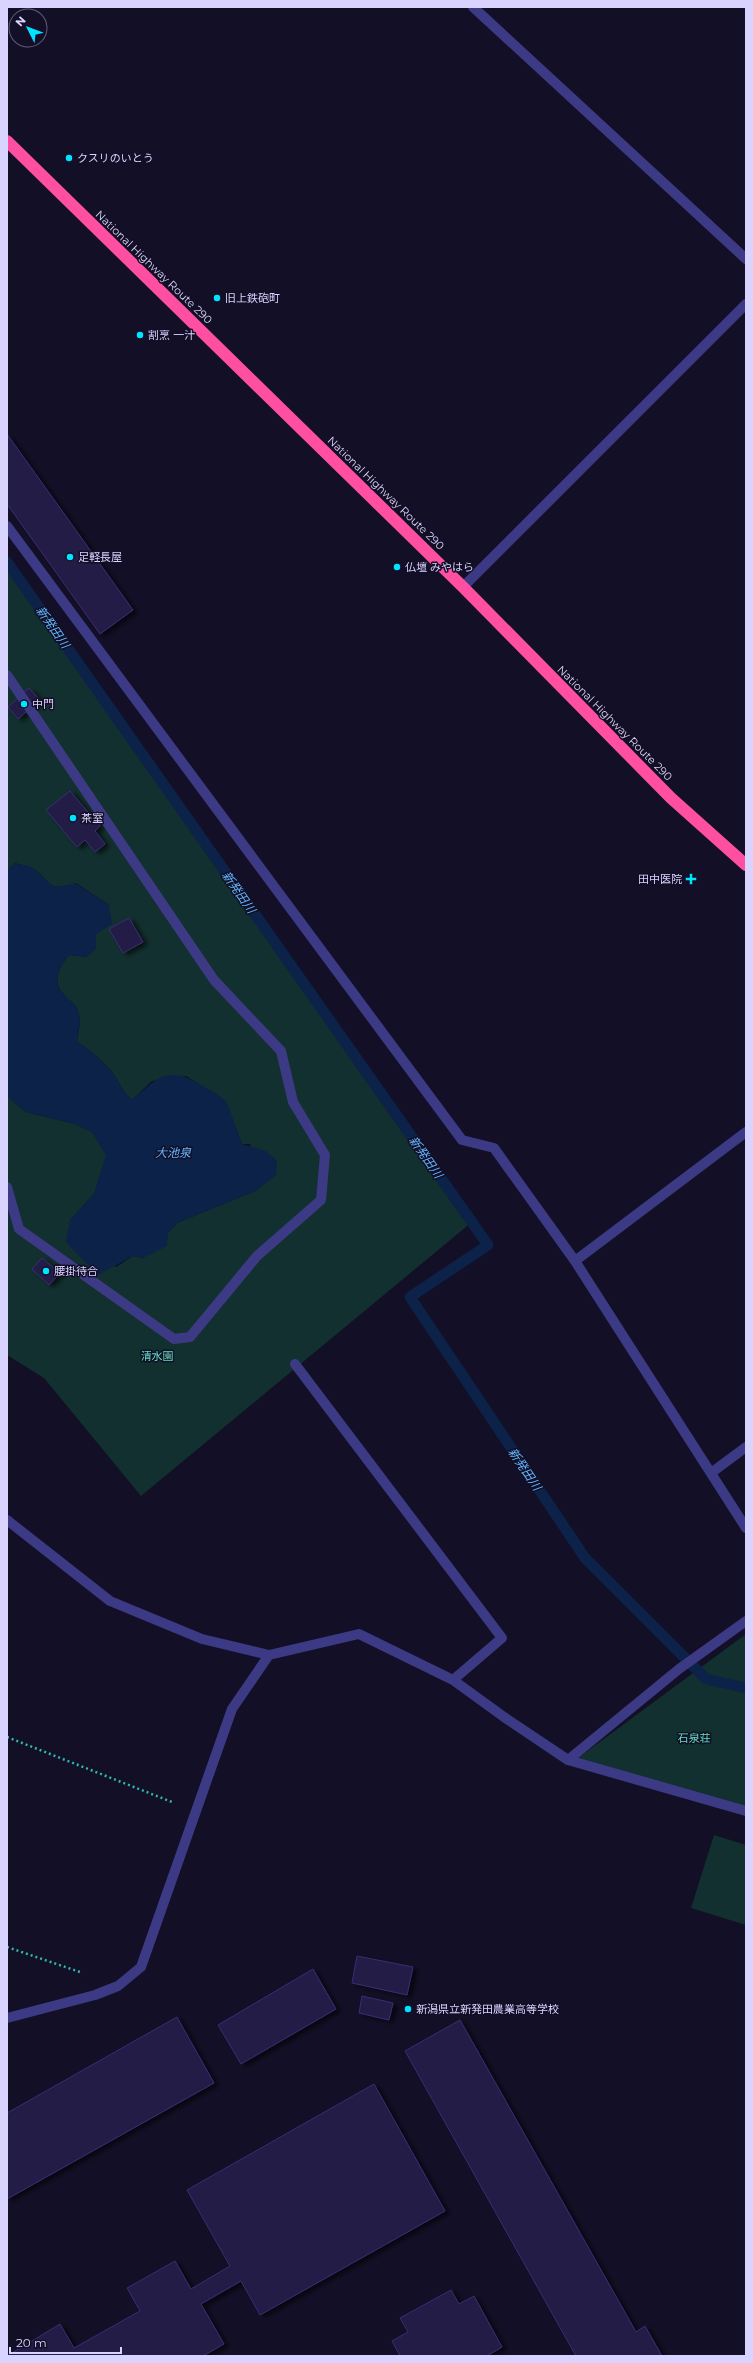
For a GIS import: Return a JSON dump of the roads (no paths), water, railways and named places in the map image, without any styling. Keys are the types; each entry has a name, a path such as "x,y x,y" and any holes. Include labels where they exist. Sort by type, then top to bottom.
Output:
{"highway":[{"name":"National Highway Route 290","path":"7,141 463,587 671,798 746,865"}],"street":[{"path":"473,7 746,260"},
{"path":"463,587 746,304"},
{"path":"7,526 462,1140 494,1148 575,1261 746,1528"},
{"path":"7,675 214,980 281,1051 294,1102 324,1155 321,1200 257,1256 190,1338 174,1339 19,1230 7,1187"},
{"path":"575,1261 746,1132"},
{"path":"295,1364 502,1638 453,1680"},
{"path":"711,1473 746,1447"},
{"path":"7,1520 110,1601 202,1639 269,1656 359,1634 408,1655 453,1680 504,1717 568,1760 746,1811"},
{"path":"568,1760 679,1669 746,1621"},
{"path":"7,2018 95,1994 118,1986 141,1967 232,1709 269,1656"}],"water":[{"name":"大池泉","path":"15,863 28,866 37,871 52,886 65,886 75,883 109,905 112,924 96,934 96,949 86,957 69,955 62,964 58,975 57,980 61,991 78,1011 80,1024 77,1041 106,1066 132,1100 156,1080 171,1075 189,1079 214,1092 225,1101 232,1115 242,1144 266,1151 277,1161 276,1175 257,1190 177,1223 168,1232 167,1246 143,1258 133,1256 98,1275 66,1242 70,1220 94,1194 106,1155 92,1132 75,1124 26,1112 7,1096 7,871"}],"waterway":[{"name":"新発田川","path":"7,562 488,1245 410,1297 585,1558 706,1679 746,1688"}],"place":[{"name":"クスリのいとう","path":"69,158"},
{"name":"旧上鉄砲町","path":"217,298"},
{"name":"割烹 一汁","path":"140,335"},
{"name":"足軽長屋","path":"70,557"},
{"name":"仏壇 みやはら","path":"397,567"},
{"name":"中門","path":"24,704"},
{"name":"茶室","path":"73,818"},
{"name":"田中医院","path":"691,879"},
{"name":"腰掛待合","path":"46,1271"},
{"name":"新潟県立新発田農業高等学校","path":"408,2009"}],"park label":[{"name":"清水園","path":"157,1356"},
{"name":"石泉荘","path":"694,1738"}]}
